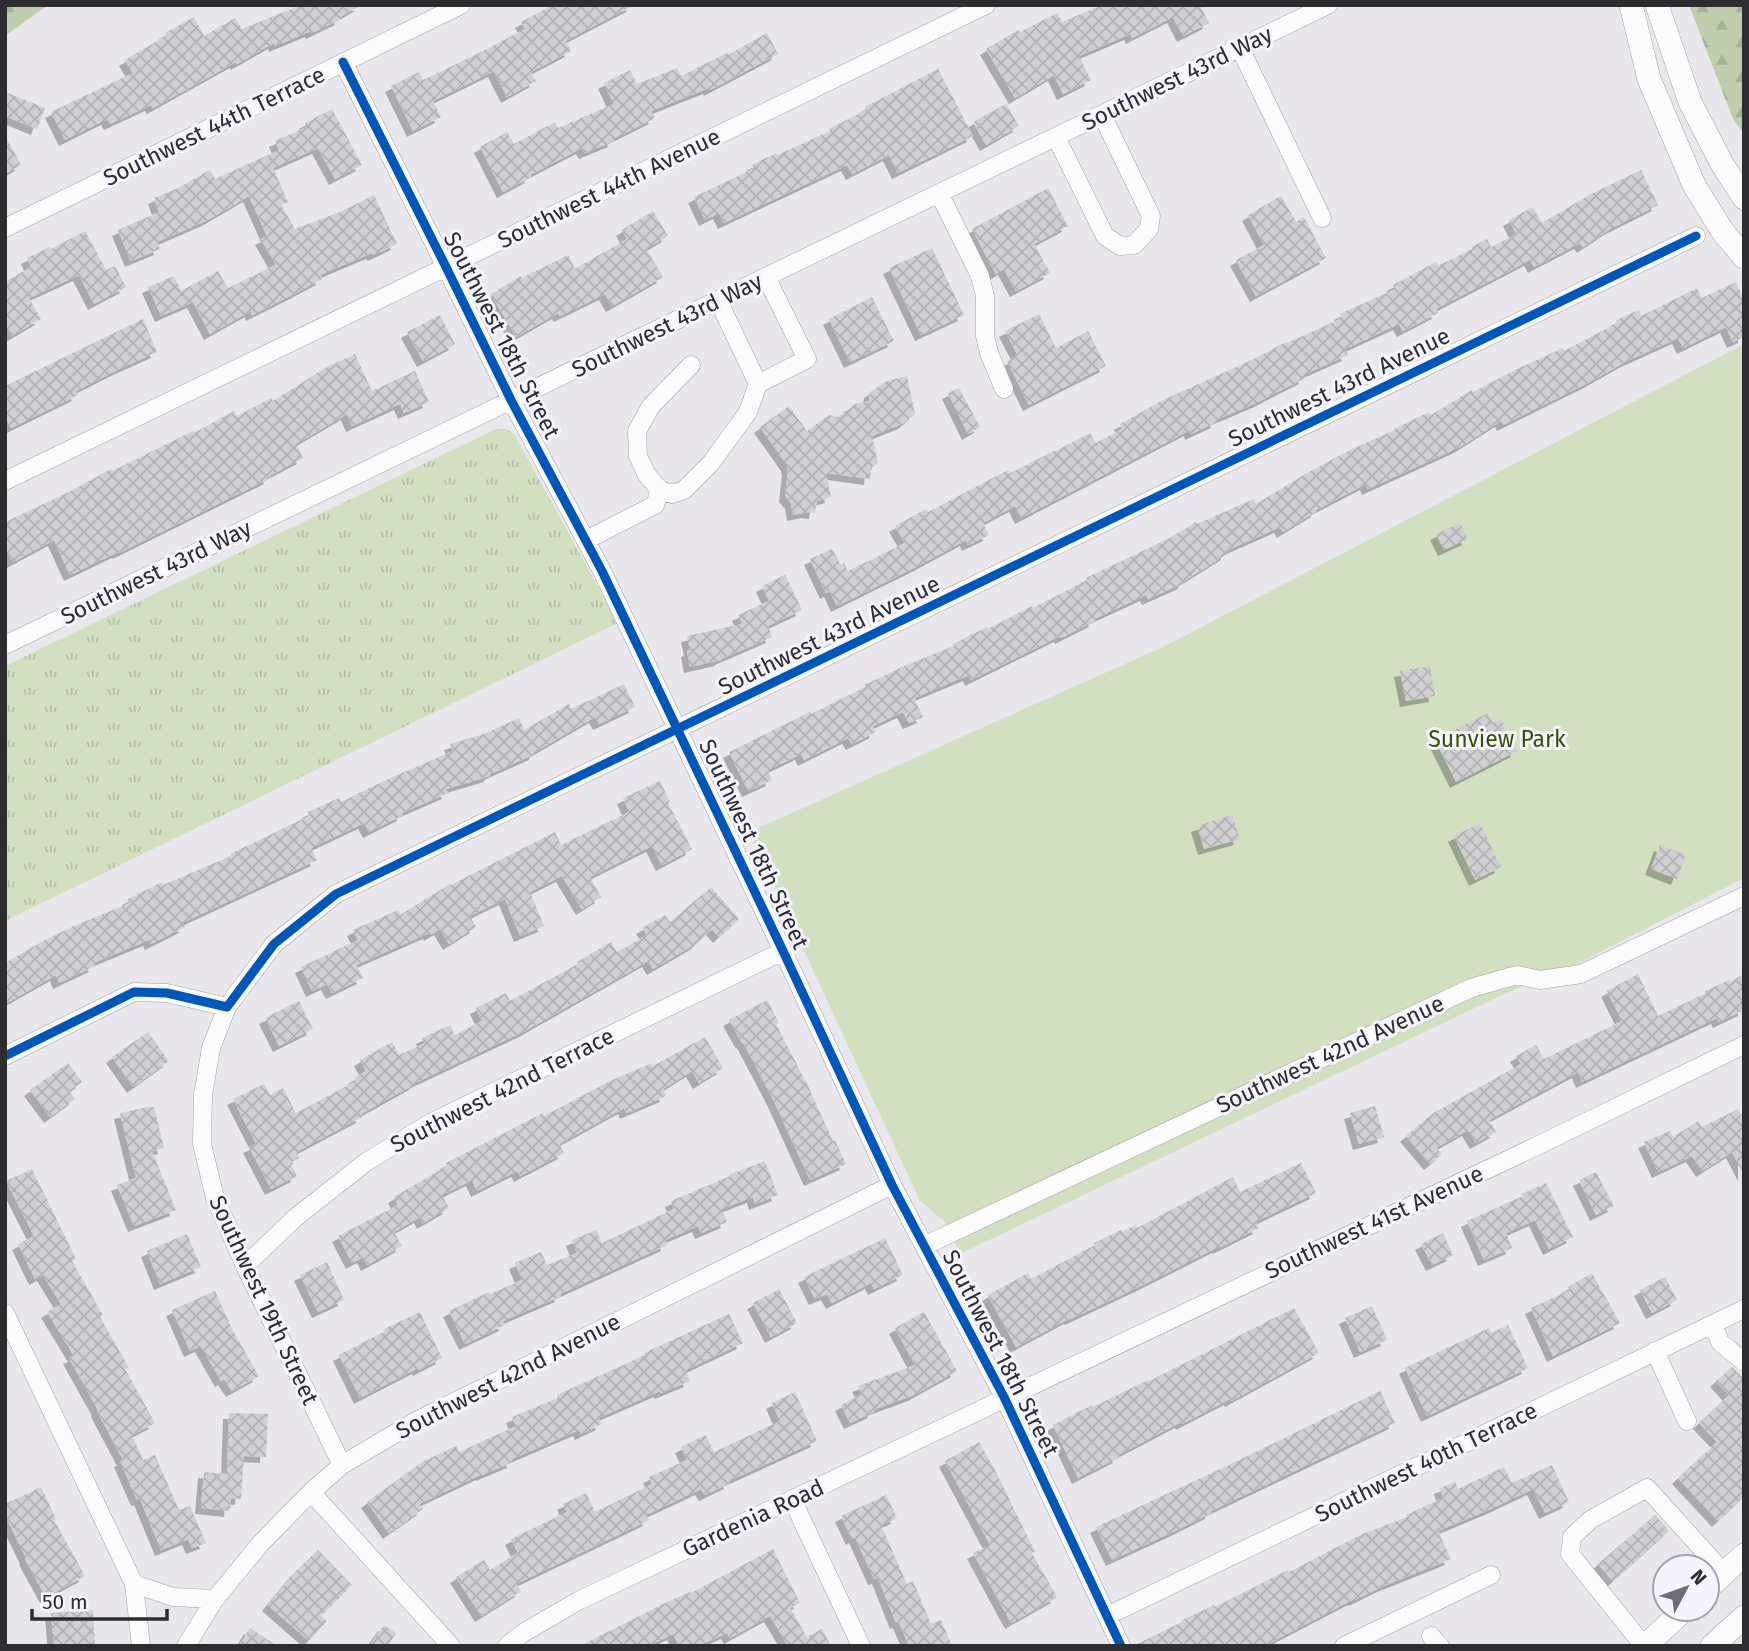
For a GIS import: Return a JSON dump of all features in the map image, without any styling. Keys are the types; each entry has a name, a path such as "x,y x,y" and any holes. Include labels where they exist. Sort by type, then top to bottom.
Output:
{"main road":[{"path":"1630,5 1648,79 1695,186 1723,232 1744,257"},
{"path":"1657,5 1690,102 1722,164 1744,198"},
{"path":"1721,1576 1744,1555"},
{"path":"1712,1646 1744,1617"},
{"path":"1644,1646 1669,1623"},
{"path":"1656,1646 1672,1623"}],"street":[{"name":"Southwest 44th Terrace","path":"5,228 461,5"},
{"name":"Southwest 44th Avenue","path":"5,481 986,5"},
{"name":"Southwest 43rd Way","path":"5,645 1328,5"},
{"path":"1240,48 1322,218"},
{"name":"Southwest 18th Street","path":"343,62 511,400 586,541 678,729 892,1185 1004,1397 1121,1646"},
{"path":"1056,136 1105,236 1120,246 1134,245 1149,229 1151,216 1102,115"},
{"path":"939,193 980,276 985,296 985,335 989,353 1004,388"},
{"name":"Southwest 43rd Avenue","path":"227,1007 274,944 336,894 1696,236"},
{"path":"691,365 651,406 637,431 638,456 647,475 660,490 672,494 684,490 711,463 748,412 758,384 807,359 766,276"},
{"path":"718,300 758,384"},
{"path":"586,541 655,505 660,490"},
{"name":"Southwest 42nd Avenue","path":"924,1246 1471,988 1517,975 1540,980 1580,974 1744,896"},
{"name":"Southwest 42nd Terrace","path":"245,1266 295,1218 366,1162 432,1122 783,951"},
{"path":"5,1056 134,992 167,993 227,1007"},
{"name":"Southwest 19th Street","path":"227,1007 211,1048 203,1095 202,1144 215,1198 245,1266 342,1465"},
{"name":"Southwest 41st Avenue","path":"1004,1397 1744,1045"},
{"name":"Southwest 42nd Avenue","path":"186,1646 215,1599 261,1543 342,1465 416,1421 892,1185"},
{"name":"Southwest 40th Terrace","path":"1108,1616 1744,1309"},
{"path":"5,1313 134,1584 141,1646"},
{"path":"1713,1324 1720,1342 1744,1362"},
{"path":"1656,1351 1687,1421"},
{"name":"Gardenia Road","path":"507,1646 523,1633 578,1601 1004,1397"},
{"path":"1644,1646 1570,1553 1572,1536 1590,1520 1647,1488 1724,1573"},
{"path":"311,1492 451,1646"},
{"path":"792,1499 861,1646"},
{"path":"1343,1646 1491,1575"},
{"path":"134,1584 173,1597 215,1599"}],"green space":[{"path":"5,5 48,5 5,36"},
{"path":"1689,5 1744,5 1744,134 1733,119"},
{"name":"Sunview Park","path":"1744,344 1744,878 1577,964 1500,996 960,1254 945,1222 920,1201 749,832 1165,646"},
{"path":"496,429 506,429 514,434 618,623 5,921 5,666"}],"building":[{"path":"301,5 361,5 340,17 341,19 312,33 311,31 275,46 274,43 153,108 151,105 110,124 107,119 65,140 51,112 133,73 125,60 194,17 204,36 235,18 242,29"},
{"path":"553,5 634,5 565,41 571,51 531,72 536,81 507,97 494,71 433,101 441,117 413,131 391,86 419,72 423,80 471,57 525,29 521,22"},
{"path":"1102,5 1200,5 1209,23 1183,36 1173,17 1132,38 1130,34 1079,56 1091,80 1063,94 1054,75 1015,98 986,49 1018,30 1020,32 1057,13 1062,22"},
{"path":"767,33 778,54 710,90 709,88 651,111 655,118 613,139 614,141 585,153 582,148 503,192 480,147 507,132 514,144 555,122 558,128 614,104 604,83 630,70 637,84 677,68 681,76 727,53 728,55"},
{"path":"938,69 973,136 898,173 889,155 852,174 847,165 724,223 719,213 705,220 694,197 755,168 752,165 776,153 777,155 830,131 829,129 866,110 865,107"},
{"path":"5,92 45,108 37,129 5,116"},
{"path":"1006,104 1019,126 986,145 973,122"},
{"path":"332,109 362,165 335,179 318,148 273,168 288,202 281,205 295,229 340,212 374,195 397,244 320,275 322,279 252,315 251,311 210,334 193,302 161,316 148,287 174,276 181,291 218,271 228,288 276,265 261,239 267,236 249,196 208,220 157,242 160,249 131,261 118,230 159,212 154,198 210,170 215,179 279,150 275,141 307,127 305,123"},
{"path":"5,135 21,165 5,174"},
{"path":"1641,170 1658,205 1610,229 1583,247 1580,243 1534,267 1530,260 1436,309 1438,313 1403,331 1399,324 1345,349 1348,355 1303,375 1305,378 1191,434 1190,430 1021,518 1015,506 983,523 989,535 968,545 966,540 837,606 830,591 826,593 810,559 832,549 841,565 844,563 848,571 905,543 895,526 926,509 928,512 1008,470 1010,473 1090,433 1096,443 1122,429 1120,424 1163,400 1342,318 1340,314 1395,289 1393,285 1436,262 1438,266 1487,239 1491,247 1516,234 1509,220 1533,207 1542,223 1591,194"},
{"path":"1048,188 1068,226 1034,244 1050,273 1016,291 1004,269 996,274 972,229"},
{"path":"1281,196 1296,222 1304,217 1326,258 1256,296 1236,260 1264,245 1248,215"},
{"path":"653,211 668,236 646,249 663,277 612,306 605,294 560,316 558,313 516,337 491,294 521,276 522,278 568,255 575,269 627,239 622,230"},
{"path":"85,231 106,270 115,266 126,287 94,304 79,275 29,298 41,319 12,336 5,323 5,282 31,267 27,258"},
{"path":"932,248 964,315 921,335 889,268"},
{"path":"1736,282 1744,300 1744,337 1733,342 1726,327 1683,348 1678,338 1625,362 1503,425 1501,421 1460,447 1368,489 1366,484 1316,510 1283,532 1280,527 1226,551 1227,554 1184,583 1148,599 1146,595 971,680 969,675 914,698 923,717 909,723 903,712 873,726 876,732 852,744 848,738 804,760 801,754 768,770 772,780 748,791 729,752 810,712 811,714 865,687 864,685 954,646 953,644 1032,606 1033,608 1196,522 1197,524 1254,499 1256,504 1350,450 1429,412 1431,415 1472,390 1473,392 1517,369 1563,348 1564,351 1617,323 1616,320 1639,310 1641,316 1697,288 1702,298"},
{"path":"872,297 894,341 850,362 829,319"},
{"path":"1039,314 1056,348 1088,331 1106,366 1029,405 1007,361 1018,356 1005,331"},
{"path":"440,315 455,344 423,361 407,332"},
{"path":"143,319 157,352 76,391 78,395 11,428 5,417 5,386"},
{"path":"355,354 372,391 415,371 429,402 404,413 400,404 352,426 347,414 296,444 303,458 269,476 270,478 70,575 54,540 13,562 5,548 5,522 111,469 112,471 193,431 194,433 234,411 237,416 271,398 273,401 325,368"},
{"path":"907,376 915,414 904,423 872,436 878,463 871,468 870,479 826,473 831,497 817,501 815,513 793,515 791,503 785,496 787,465 760,427 789,406 807,431 829,415 838,417 855,404 869,401 870,392 887,381"},
{"path":"959,388 980,427 968,434 948,393"},
{"path":"1460,523 1468,539 1444,550 1436,534"},
{"path":"785,575 802,610 768,626 772,637 721,660 690,667 687,636 742,624 738,615 769,601 762,586"},
{"path":"1430,666 1435,696 1406,701 1400,671"},
{"path":"624,684 635,707 599,724 595,717 535,754 490,776 446,789 448,793 402,813 403,815 369,832 364,823 311,848 317,860 182,923 185,927 151,944 149,940 93,963 95,966 59,983 56,975 5,1004 5,963 43,941 130,903 128,899 162,882 163,885 231,856 230,854 309,816 308,812 339,798 341,802 453,751 450,744 484,734 519,718 524,730 569,704 571,709"},
{"path":"1488,713 1493,723 1501,719 1517,751 1456,782 1435,740"},
{"path":"660,781 670,802 668,803 692,849 662,865 652,846 590,877 601,897 582,909 562,876 530,892 544,926 520,936 505,899 470,916 476,927 449,944 440,929 356,965 363,978 332,993 327,984 312,991 301,967 358,940 353,930 398,910 400,915 450,884 555,832 561,845 629,812 623,798"},
{"path":"1232,815 1240,839 1204,849 1197,826"},
{"path":"1480,823 1501,867 1475,880 1454,836"},
{"path":"1660,845 1686,855 1677,879 1651,869"},
{"path":"711,887 739,919 719,937 712,929 696,944 653,969 648,961 525,1031 415,1083 361,1114 362,1117 296,1152 299,1158 290,1163 297,1176 271,1189 249,1147 256,1144 233,1099 264,1084 270,1095 283,1088 296,1113 356,1081 354,1078 366,1071 360,1060 392,1042 399,1055 425,1043 422,1038 450,1025 455,1035 482,1021 476,1008 506,993 510,1001 578,964 577,962 611,942 617,952 647,935 642,928 665,915 670,922"},
{"path":"1638,974 1658,1016 1744,974 1744,1010 1719,1022 1717,1018 1582,1082 1578,1072 1489,1120 1496,1132 1476,1143 1468,1130 1436,1148 1442,1154 1430,1164 1406,1136 1432,1114 1521,1064 1516,1056 1536,1045 1544,1059 1622,1021 1607,991"},
{"path":"767,1000 779,1023 776,1024 846,1164 810,1180 773,1099 729,1020"},
{"path":"299,1001 313,1029 279,1046 265,1018"},
{"path":"148,1032 169,1061 133,1087 112,1057"},
{"path":"705,1037 723,1068 699,1083 692,1071 663,1089 666,1096 626,1113 624,1108 559,1144 564,1153 520,1176 517,1171 477,1191 472,1180 442,1195 449,1208 423,1223 420,1217 394,1232 402,1246 367,1265 363,1257 352,1263 338,1236 398,1205 394,1197 447,1166 446,1163 610,1081 652,1063 653,1066"},
{"path":"68,1063 82,1082 69,1091 75,1099 50,1117 30,1090"},
{"path":"1375,1106 1384,1137 1359,1144 1350,1113"},
{"path":"154,1107 164,1148 152,1151 176,1210 134,1226 117,1185 136,1178 120,1113"},
{"path":"1738,1109 1744,1120 1744,1175 1732,1152 1702,1171 1692,1156 1658,1172 1644,1142 1670,1131 1673,1137 1698,1121 1702,1127"},
{"path":"765,1161 778,1195 755,1204 753,1197 721,1209 727,1222 701,1233 698,1226 665,1240 667,1245 503,1321 505,1325 465,1344 449,1311 522,1280 515,1263 541,1252 547,1265 577,1253 572,1240 596,1230 602,1243 674,1209 671,1201"},
{"path":"1301,1163 1316,1193 1255,1222 1259,1228 1070,1318 1016,1347 988,1295 1028,1273 1031,1279 1121,1230 1122,1232 1136,1225 1137,1228 1233,1177 1240,1192"},
{"path":"32,1169 76,1259 72,1261 103,1315 100,1317 129,1368 125,1369 155,1423 132,1435 143,1460 155,1455 179,1510 190,1506 206,1543 192,1548 188,1539 161,1550 140,1499 137,1500 120,1461 123,1460 69,1358 74,1356 47,1312 61,1304 43,1275 35,1279 18,1244 34,1236 6,1181"},
{"path":"1596,1172 1614,1206 1596,1215 1579,1180"},
{"path":"1546,1183 1573,1237 1549,1249 1535,1220 1506,1233 1512,1248 1484,1260 1467,1221"},
{"path":"1443,1233 1453,1255 1432,1265 1421,1244"},
{"path":"187,1234 201,1267 160,1284 147,1251"},
{"path":"885,1238 903,1275 874,1289 871,1283 832,1303 827,1294 815,1299 804,1277"},
{"path":"327,1262 344,1300 318,1312 300,1275"},
{"path":"1592,1273 1620,1323 1553,1356 1531,1308 1570,1290 1568,1287"},
{"path":"1665,1277 1677,1300 1652,1313 1640,1290"},
{"path":"779,1289 797,1323 771,1337 753,1303"},
{"path":"215,1291 232,1329 259,1376 232,1391 224,1379 221,1381 201,1346 190,1351 172,1310"},
{"path":"1372,1306 1387,1340 1360,1352 1345,1318"},
{"path":"1294,1308 1319,1353 1231,1401 1230,1399 1182,1424 1181,1422 1078,1478 1053,1425 1149,1381"},
{"path":"420,1312 442,1358 360,1398 339,1355"},
{"path":"924,1312 957,1371 914,1395 873,1410 874,1412 850,1423 841,1405 862,1394 858,1386 915,1365 895,1328"},
{"path":"729,1314 743,1343 686,1370 690,1381 598,1418 602,1424 581,1434 579,1430 512,1459 513,1462 419,1504 423,1509 389,1533 367,1502 422,1462 456,1446 459,1452 516,1426 512,1417 558,1398 557,1395"},
{"path":"1508,1325 1528,1368 1427,1416 1405,1368 1489,1328 1491,1333"},
{"path":"1732,1367 1744,1379 1744,1497 1718,1521 1678,1478 1717,1442 1699,1423 1729,1395 1716,1381"},
{"path":"1380,1391 1395,1423 1112,1560 1096,1527"},
{"path":"795,1392 817,1441 729,1481 730,1483 705,1495 701,1489 646,1515 649,1520 516,1584 521,1591 481,1616 456,1577 484,1560 490,1570 518,1553 511,1539 567,1512 563,1504 586,1493 595,1512 652,1484 649,1477 687,1460 681,1447 706,1435 714,1452 780,1421 772,1403"},
{"path":"229,1413 268,1414 266,1457 244,1456 241,1499 231,1498 230,1511 201,1508 204,1472 227,1474"},
{"path":"979,1442 1035,1552 1032,1553 1057,1597 1011,1623 973,1553 990,1545 945,1461"},
{"path":"1552,1465 1569,1502 1545,1513 1533,1489 1438,1531 1451,1559 1354,1599 1264,1646 1133,1646 1360,1535 1407,1517 1406,1515 1443,1498 1440,1488 1455,1482 1458,1489 1504,1467 1512,1483"},
{"path":"41,1487 56,1519 54,1520 85,1576 46,1597 5,1515 5,1504"},
{"path":"886,1495 897,1518 881,1525 907,1584 913,1581 931,1624 941,1620 952,1646 909,1646 899,1622 896,1623 878,1578 874,1579 855,1537 852,1539 841,1516"},
{"path":"1655,1515 1669,1531 1613,1581 1598,1564"},
{"path":"773,1549 800,1603 790,1608 807,1637 822,1629 831,1646 788,1646 770,1616 730,1638 727,1633 698,1646 679,1646 673,1634 648,1646 580,1646 663,1604 691,1593"},
{"path":"318,1550 352,1585 321,1616 327,1621 309,1641 268,1605 295,1572"},
{"path":"93,1610 95,1646 54,1646 51,1613"},
{"path":"384,1625 396,1633 388,1646 369,1646"},
{"path":"250,1628 277,1646 239,1646"}],"cycle path":[{"path":"343,62 511,400 602,571 892,1185 1004,1397 1121,1646"},
{"path":"5,1056 134,992 167,993 227,1007 274,944 336,894 1696,236"}]}
